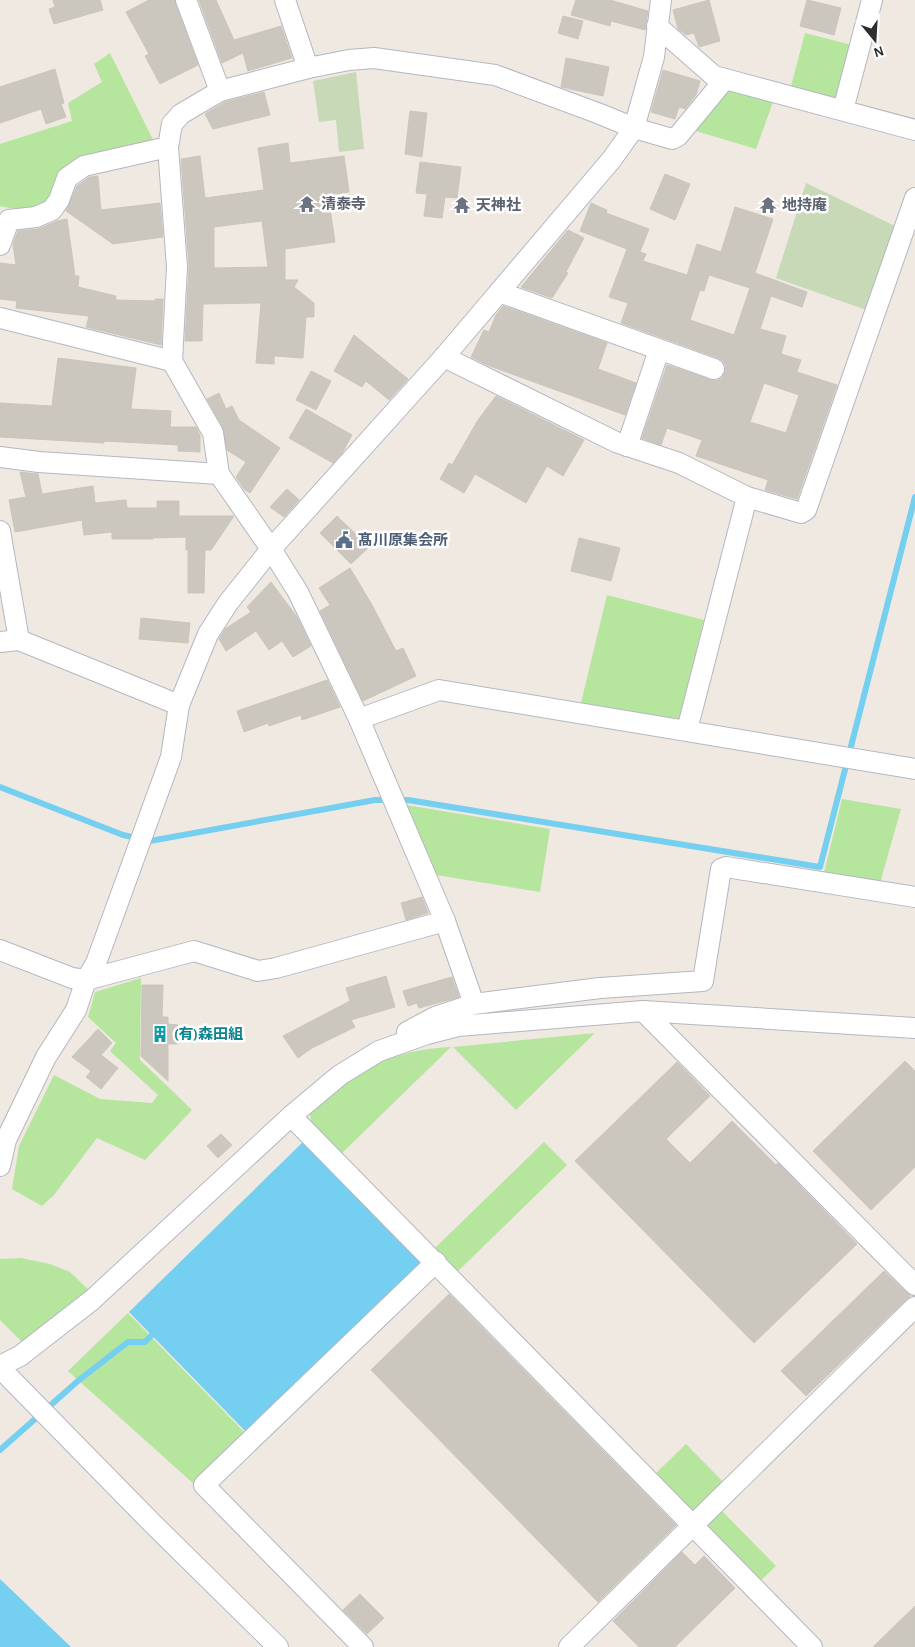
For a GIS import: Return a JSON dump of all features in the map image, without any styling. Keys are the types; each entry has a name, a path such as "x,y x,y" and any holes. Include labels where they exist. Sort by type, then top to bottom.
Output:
{"street":[{"path":"186,0 220,91"},
{"path":"285,0 308,68"},
{"path":"0,1166 3,1139 46,1057 76,1010 86,980 96,963 171,757 179,705 208,634 228,603 271,549 444,357 612,159 634,128 654,57 661,0"},
{"path":"843,110 872,0"},
{"path":"657,26 714,76 915,130"},
{"path":"474,1004 445,921 358,719 298,592 219,474 213,433 172,362 177,267 168,147 172,124 181,114 220,91 308,68 349,60 374,58 495,75 634,128 672,139 678,136 725,79"},
{"path":"0,244 5,217 36,217 52,210 59,200 67,178 84,166 168,147"},
{"path":"444,357 616,442 679,464 747,497 801,513 806,510 915,198"},
{"path":"499,292 714,369"},
{"path":"0,318 172,362"},
{"path":"627,446 659,350"},
{"path":"0,457 39,462 219,474"},
{"path":"687,730 747,497"},
{"path":"0,531 9,641 179,705"},
{"path":"358,719 439,690 915,769"},
{"path":"278,1647 145,1516 0,1367 20,1356 92,1300 291,1116 340,1075 435,1016 474,1004 600,988 703,982 721,869 726,867 915,897"},
{"path":"0,950 72,978 86,980 194,951 258,971 276,968 445,921"},
{"path":"379,1051 427,1034 458,1026 643,1011 915,1028"},
{"path":"643,1011 915,1285"},
{"path":"291,1116 812,1647"},
{"path":"363,1647 204,1485 436,1262"},
{"path":"570,1647 915,1306"}],"green space":[{"path":"805,33 852,45 839,96 831,100 790,90"},
{"path":"110,53 155,144 92,158 48,202 42,205 24,209 0,206 0,144 72,121 68,103 102,82 94,64"},
{"path":"356,72 364,149 339,152 336,120 319,122 313,81"},
{"path":"724,87 773,102 756,149 689,129"},
{"path":"806,183 895,226 866,310 776,278"},
{"path":"607,595 704,620 678,723 580,707"},
{"path":"842,799 901,809 880,883 824,873"},
{"path":"406,805 550,829 540,892 436,875"},
{"path":"141,978 140,1060 192,1110 145,1160 97,1138 54,1195 42,1206 12,1189 19,1146 54,1075 100,1099 152,1103 158,1095 110,1051 116,1043 88,1017 95,992"},
{"path":"595,1033 516,1110 453,1047"},
{"path":"451,1047 340,1155 312,1124 310,1111 345,1080 356,1073 396,1056"},
{"path":"544,1142 567,1165 456,1273 433,1250"},
{"path":"21,1258 50,1264 70,1272 92,1293 25,1345 0,1320 0,1259"},
{"path":"128,1313 247,1435 195,1485 68,1371"},
{"path":"686,1444 725,1484 693,1515 654,1475"},
{"path":"719,1508 776,1566 759,1582 702,1524"}],"water":[{"path":"304,1141 423,1263 248,1434 129,1312"},
{"path":"0,1579 71,1647 0,1647"}],"building":[{"path":"53,0 100,0 103,10 54,24 49,9 55,7"},
{"path":"149,0 174,0 198,65 160,84 145,56 149,54 126,12"},
{"path":"199,0 216,0 234,40 281,26 292,58 248,71 243,53 222,63"},
{"path":"576,0 610,0 648,11 645,30 611,21 610,26 571,15"},
{"path":"709,0 720,41 699,47 694,33 686,35 678,29 673,10"},
{"path":"807,0 841,8 834,35 800,26"},
{"path":"563,16 583,21 578,39 558,33"},
{"path":"566,58 609,67 603,96 561,87"},
{"path":"55,69 64,103 61,104 66,117 46,124 41,109 0,123 0,87"},
{"path":"663,70 700,81 696,95 685,109 679,107 675,119 651,112"},
{"path":"264,92 270,115 213,129 205,114 225,102"},
{"path":"410,111 427,113 422,157 405,154"},
{"path":"288,143 290,163 344,156 349,192 328,195 335,242 285,249 285,280 298,280 294,287 314,303 314,317 306,317 303,358 274,356 274,364 256,363 261,303 203,304 202,341 185,341 189,266 181,159 200,156 205,198 264,190 258,148","holes":["262,221 268,267 214,268 214,227"]},
{"path":"420,162 461,167 457,198 445,197 442,218 424,216 427,194 416,193"},
{"path":"665,174 690,184 675,220 650,209"},
{"path":"98,176 101,210 160,203 163,237 113,244 66,211 77,186 89,177"},
{"path":"591,203 607,210 606,213 649,229 640,252 646,254 643,261 687,275 697,244 721,252 735,207 773,219 755,273 807,292 802,307 771,296 760,329 786,336 781,354 801,360 797,372 837,385 797,499 765,490 768,480 696,456 702,440 667,428 661,445 642,438 667,365 716,381 722,378 726,366 718,358 621,323 628,303 609,297 627,249 580,231","holes":["709,275 750,288 734,335 690,320 700,290 704,291","764,383 799,395 786,433 750,422"]},
{"path":"67,219 75,276 79,276 78,287 116,296 115,300 155,301 155,299 163,299 161,345 86,327 89,316 16,308 17,301 0,299 0,263 16,265 13,244 18,231 38,229"},
{"path":"568,230 584,238 566,272 568,273 552,298 521,287"},
{"path":"503,306 607,343 598,369 636,383 625,415 487,365 471,357 484,330 489,332 496,315"},
{"path":"354,335 408,379 389,400 366,381 362,387 334,371"},
{"path":"58,358 136,368 131,409 171,411 170,427 196,427 200,435 200,452 178,451 178,445 0,437 0,403 52,406"},
{"path":"311,371 331,381 316,410 296,400"},
{"path":"219,393 226,409 232,406 239,420 280,448 250,493 245,490 236,477 246,462 227,450 223,427 207,399"},
{"path":"496,396 584,440 563,476 547,466 526,503 475,474 464,493 440,479 449,463 452,465 478,420"},
{"path":"306,409 352,435 342,453 333,463 289,438"},
{"path":"20,472 38,474 42,494 93,486 95,503 126,500 127,508 157,508 157,501 179,501 179,516 234,516 211,550 205,550 204,593 188,593 188,550 186,550 186,537 112,539 112,532 84,535 82,520 15,532 9,500 26,497"},
{"path":"287,489 299,500 284,517 270,507"},
{"name":"髙川原集会所","path":"337,516 369,547 351,564 320,533"},
{"path":"579,538 620,548 611,581 571,571"},
{"path":"350,568 396,651 403,648 416,676 363,701 320,611 330,605 319,588"},
{"path":"271,582 297,617 311,646 293,657 282,641 269,650 256,631 226,651 219,639 225,629 251,612 247,607"},
{"path":"141,618 190,623 188,643 139,639"},
{"path":"327,680 340,707 302,720 301,715 269,726 268,723 244,732 237,711"},
{"path":"422,897 428,913 406,920 401,903"},
{"path":"386,976 395,1007 351,1020 355,1027 312,1048 298,1058 283,1036 350,1001 346,988"},
{"path":"452,977 459,997 419,1008 417,1003 408,1006 403,991"},
{"path":"142,985 163,985 162,1017 168,1017 168,1024 178,1025 178,1044 168,1044 168,1081 141,1056"},
{"path":"98,1029 112,1043 101,1055 118,1068 101,1089 86,1077 91,1071 72,1057"},
{"path":"905,1061 915,1071 915,1167 871,1210 813,1151"},
{"path":"677,1062 710,1096 666,1139 690,1163 732,1121 776,1165 778,1163 857,1244 754,1343 575,1161"},
{"path":"221,1134 232,1145 218,1158 207,1146"},
{"path":"884,1271 910,1296 806,1396 781,1371"},
{"path":"449,1294 676,1525 598,1602 371,1370"},
{"path":"682,1552 695,1565 704,1556 735,1588 675,1647 639,1647 613,1621"},
{"path":"360,1594 384,1618 367,1634 343,1610"},
{"path":"915,1606 915,1647 873,1647"}],"waterway":[{"path":"0,787 123,835 150,841 375,800 408,800 820,867 915,497"},
{"path":"0,1450 79,1380 128,1342 145,1342 157,1330"}],"place":[{"name":"清泰寺","path":"307,204"},
{"name":"天神社","path":"462,205"},
{"name":"地持庵","path":"768,205"},
{"name":"髙川原集会所","path":"344,540"},
{"name":"(有)森田組","path":"160,1034"}]}
